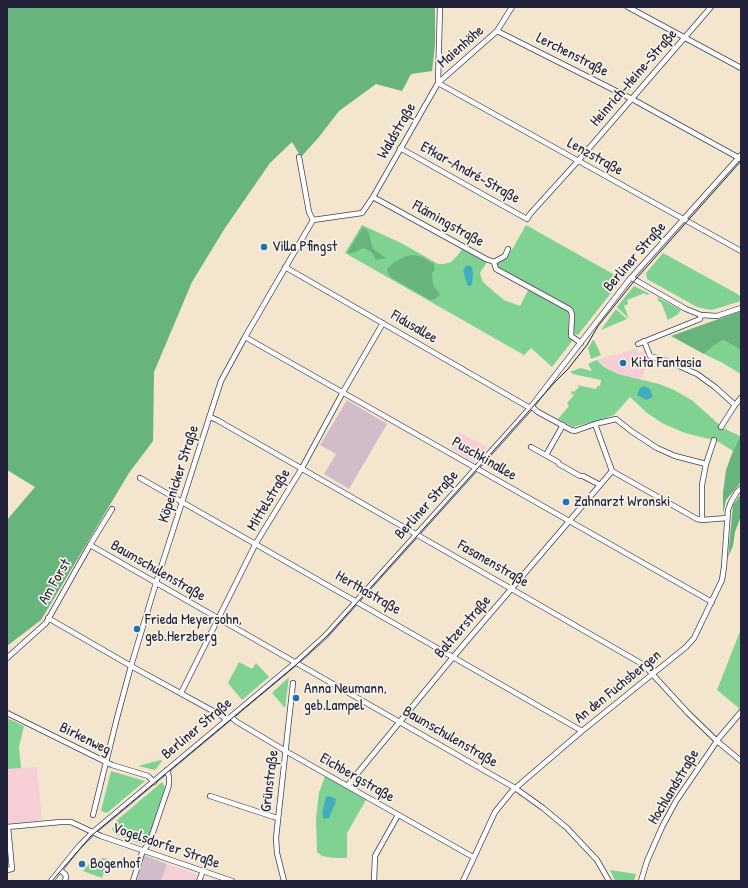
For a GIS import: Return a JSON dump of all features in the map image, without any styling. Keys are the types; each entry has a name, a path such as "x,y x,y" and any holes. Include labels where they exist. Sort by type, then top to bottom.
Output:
{"street":[{"name":"Waldstraße","path":"313,220 362,213 373,197 438,83 440,7"},
{"name":"Maienhöhe","path":"438,83 497,31 512,7"},
{"path":"628,7 741,68"},
{"name":"Heinrich-Heine-Straße","path":"527,219 711,7"},
{"name":"Lerchenstraße","path":"497,31 632,99 740,157"},
{"name":"Lenzstraße","path":"438,83 741,251"},
{"name":"Etkar-André-Straße","path":"400,148 527,219"},
{"path":"299,157 309,212 313,220"},
{"name":"Berliner Straße","path":"50,881 93,832 154,782 168,773 226,720 321,640 531,407 632,278 740,157"},
{"name":"Flämingstraße","path":"373,197 486,260 494,262 505,256 508,249"},
{"name":"Köpenicker Straße","path":"93,815 131,666 156,583 222,381 245,337 313,220"},
{"path":"494,262 496,269 572,311 571,336 581,343"},
{"name":"Fidusallee","path":"285,267 538,412 575,431 616,418 631,431 656,448 675,456 706,464"},
{"path":"632,278 686,309 701,315 717,316 741,308"},
{"path":"638,344 695,322 700,319 701,315"},
{"name":"Mittelstraße","path":"182,693 256,543 302,468 343,392 383,323"},
{"name":"Puschkinallee","path":"245,337 712,602"},
{"path":"644,341 650,356 670,362 697,374 715,387 735,405"},
{"path":"721,427 741,398"},
{"name":"Fasanenstraße","path":"210,417 418,534 644,665 688,713 717,741 741,761"},
{"path":"595,424 612,471 698,519 727,518"},
{"path":"546,455 563,425"},
{"path":"702,520 702,485 706,464 714,440"},
{"path":"531,447 580,476 584,476 600,485 612,471"},
{"name":"Herthastraße","path":"140,478 454,656 582,731"},
{"name":"Baltzerstraße","path":"347,786 454,656 600,485"},
{"name":"An den Fuchsbergen","path":"462,881 495,812 514,788 686,647 694,638 722,580 727,518 731,502 741,488"},
{"name":"Am Forst","path":"7,658 46,623 112,509"},
{"name":"Baumschulenstraße","path":"90,545 514,788 543,808 577,838 597,860 609,881"},
{"path":"48,618 131,666 182,693 226,720"},
{"name":"Grünstraße","path":"284,881 277,853 276,838 293,683"},
{"name":"Hochlandstraße","path":"641,881 662,827 676,801 717,741 741,712"},
{"name":"Birkenweg","path":"7,713 106,763 148,776 154,782"},
{"name":"Eichbergstraße","path":"231,717 286,751 473,857"},
{"path":"133,881 144,851 150,841 169,784 168,773"},
{"path":"210,796 278,818"},
{"path":"374,881 375,856 398,815"},
{"name":"Vogelsdorfer Straße","path":"7,827 71,822 144,851 232,881"},
{"path":"7,827 9,870"},
{"path":"60,870 65,874 65,881"},
{"path":"199,881 202,871"}],"shaded area":[{"name":"Kita Fantasia","path":"637,348 639,353 645,351 648,358 642,377 639,379 613,372 597,360 615,354 616,355"},
{"path":"347,400 387,424 349,489 324,474 336,454 320,445"},
{"path":"459,432 487,447 474,462 450,448"},
{"path":"37,767 42,820 7,824 7,769"},
{"path":"144,855 167,864 161,881 137,881"},
{"path":"167,864 197,874 195,881 161,881"}],"green space":[{"path":"7,7 435,7 435,45 432,71 411,74 402,91 376,84 339,111 301,157 292,142 270,163 225,228 192,282 154,372 153,441 129,473 41,620 7,646 7,520 35,487 7,470"},
{"path":"362,225 403,244 438,264 451,262 462,249 487,262 480,273 483,282 504,300 520,306 529,288 569,310 568,334 573,340 552,367 531,348 524,355 345,253"},
{"path":"526,225 622,279 578,335 574,334 574,310 499,268 496,263 506,257"},
{"path":"363,227 369,233 373,249 386,258 376,260 372,252 363,248 354,253 347,253"},
{"path":"663,253 741,296 741,301 712,310 697,307 647,279 646,273"},
{"path":"415,255 434,264 435,270 432,273 433,285 440,295 435,299 430,300 389,275 387,269 393,263 406,256"},
{"path":"634,286 650,294 646,295 645,293 627,300 628,304 624,306 629,319 617,307"},
{"path":"657,297 681,310 677,315 668,320 661,302 659,302"},
{"path":"616,309 627,319 601,330"},
{"path":"741,311 741,352 739,349 723,340 704,354 671,336"},
{"path":"593,340 601,355 591,359 588,348"},
{"path":"723,340 739,349 741,352 741,374 704,354"},
{"path":"597,360 604,367 618,374 659,384 674,390 693,401 723,428 740,436 733,451 717,441 685,433 664,424 647,413 630,397 614,415 600,420 573,427 558,419 569,406 567,403 574,395 571,393 572,391 574,392 579,387 577,385 596,389 597,386 600,386 601,380 570,372 580,368 592,371 588,364"},
{"path":"741,434 741,482 726,500 723,514 723,493 726,470"},
{"path":"741,494 741,516 735,532 733,546 728,557 733,505"},
{"path":"741,629 741,710 717,690"},
{"path":"239,662 252,669 256,663 269,677 242,700 228,683"},
{"path":"289,677 285,708 272,693"},
{"path":"7,718 24,726 19,747 21,768 7,769"},
{"path":"162,761 155,770 138,766"},
{"path":"111,771 145,781 107,813 101,811"},
{"path":"325,776 366,800 347,833 347,858 322,856 317,852 316,818 319,793"},
{"path":"162,782 165,787 148,841 141,844 115,834 112,829 118,822 116,821"},
{"path":"103,858 109,859 102,878 83,871 91,862"},
{"path":"610,870 636,874 634,881 615,881"}],"water":[{"path":"469,265 472,267 473,274 472,285 468,286 463,270"},
{"path":"645,386 650,389 653,397 646,400 637,395 640,388"},
{"path":"329,796 336,799 335,804 329,818 324,819 322,814 326,797"}],"tram line":[{"path":"52,881 91,836 297,664 329,634 568,369 587,345 598,326 635,280 741,161"}],"place":[{"name":"Villa Pfingst","path":"264,247"},
{"name":"Kita Fantasia","path":"623,363"},
{"name":"Zahnarzt Wronski","path":"566,502"},
{"name":"Frieda Meyersohn, geb.Herzberg","path":"137,629"},
{"name":"Anna Neumann, geb.Lampel","path":"296,698"},
{"name":"Bogenhof","path":"82,864"}]}
